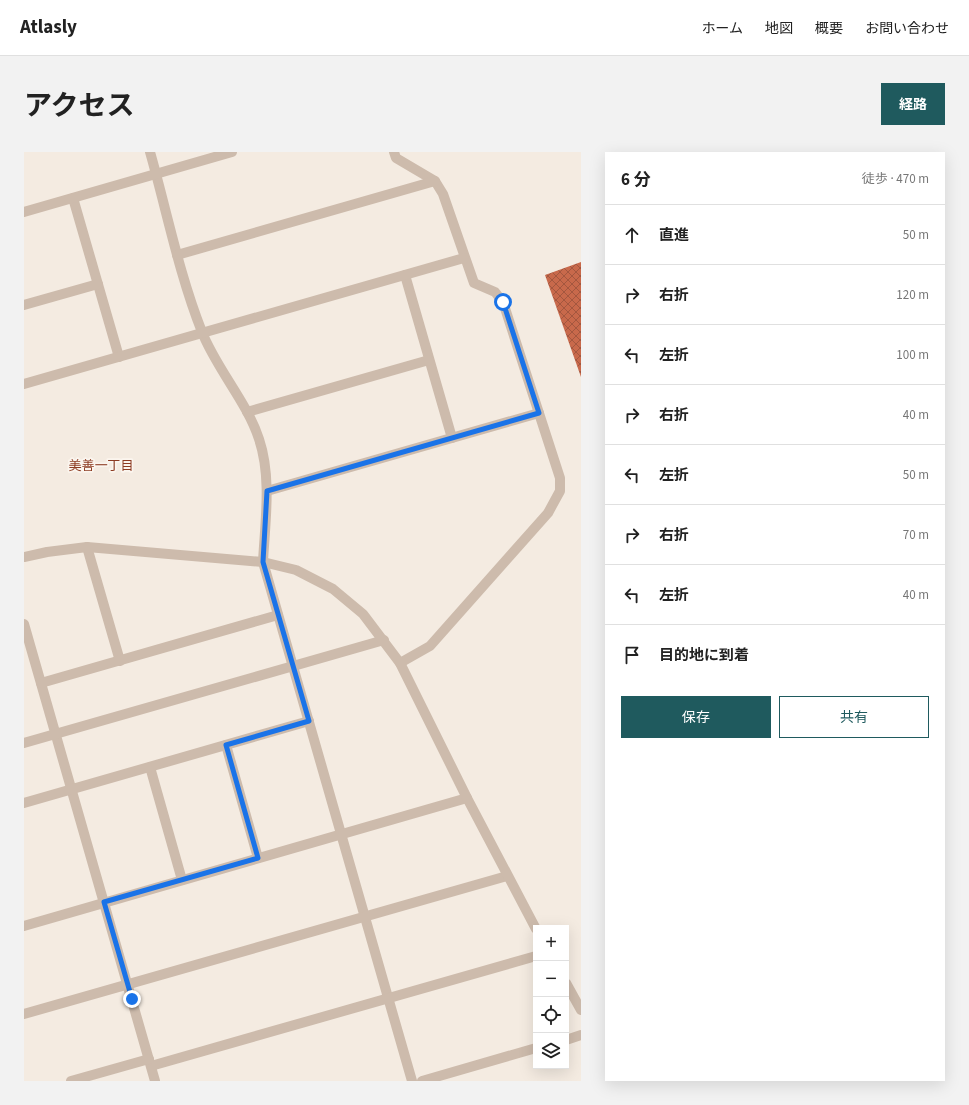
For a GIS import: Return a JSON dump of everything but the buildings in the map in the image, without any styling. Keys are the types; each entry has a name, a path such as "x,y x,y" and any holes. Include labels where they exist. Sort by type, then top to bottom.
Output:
{"street":[{"path":"150,152 178,255 202,333 247,412 260,439 267,491 263,562 412,1081"},
{"path":"24,212 232,152"},
{"path":"394,152 396,158 435,181 443,194 464,258 474,283 495,292 503,302 560,478 560,491 548,513 430,646 400,664"},
{"path":"178,255 435,181"},
{"path":"73,198 119,357"},
{"path":"24,384 464,258"},
{"path":"405,275 452,438"},
{"path":"24,305 98,284"},
{"path":"247,412 429,360"},
{"path":"267,491 539,413"},
{"path":"87,547 120,661"},
{"path":"24,557 47,552 87,547 263,562 296,570 333,588 362,614 384,640 400,664 467,798 534,925"},
{"path":"41,683 278,615"},
{"path":"24,624 155,1081"},
{"path":"24,743 384,640"},
{"path":"24,803 309,721"},
{"path":"226,745 258,858"},
{"path":"150,767 182,880"},
{"path":"24,926 467,798"},
{"path":"24,1014 507,876"},
{"path":"71,1081 150,1062 388,998 533,957"},
{"path":"569,988 581,1010"},
{"path":"569,1039 581,1035"},
{"path":"422,1081 533,1049"}],"district":[{"name":"美善一丁目","path":"101,466"}],"route":[{"path":"132,999 104,902 258,858 226,745 309,721 263,562 267,491 539,413 503,302"}]}
